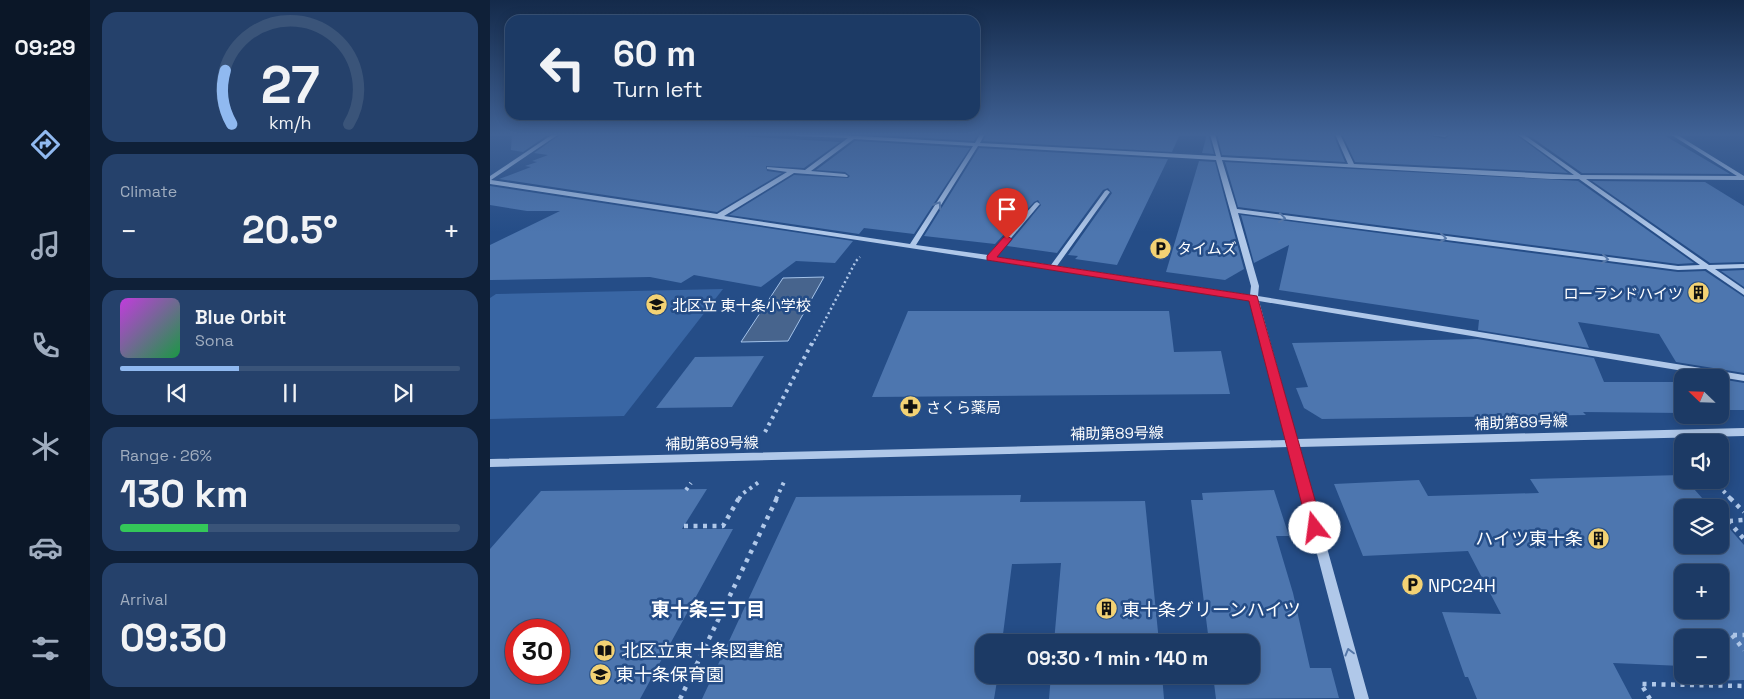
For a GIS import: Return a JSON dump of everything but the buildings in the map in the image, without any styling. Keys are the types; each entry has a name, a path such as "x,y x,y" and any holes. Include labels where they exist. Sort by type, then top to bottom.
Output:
{"street":[{"path":"490,180 509,167"},
{"path":"806,172 813,167"},
{"path":"912,246 962,167"},
{"path":"1221,167 1255,286 1254,298 1362,699"},
{"path":"1365,167 1579,177 1744,178"},
{"path":"1565,167 1744,293"},
{"path":"1725,167 1744,178"},
{"path":"769,168 845,176"},
{"path":"718,217 793,171"},
{"path":"490,180 718,217 1254,298 1744,378"},
{"path":"1052,268 1107,192"},
{"path":"990,258 1037,204"},
{"path":"1234,212 1674,268 1744,266"},
{"name":"補助第89号線","path":"490,463 1744,432"}],"path":[{"path":"765,432 856,261 862,256"},
{"path":"684,526 722,526 741,495 759,482"},
{"path":"680,699 784,482"},
{"path":"686,490 691,483"},
{"path":"1722,489 1744,512"},
{"path":"1744,520 1728,521 1744,538"},
{"path":"1744,635 1732,635 1744,650"},
{"path":"1650,699 1641,684 1744,686"}],"shaded area":[{"path":"824,277 788,341 741,342 783,278"},
{"path":"723,289 624,416 490,419 490,298 496,294"}],"place":[{"name":"タイムズ","path":"1161,248"},
{"name":"ローランドハイツ","path":"1699,293"},
{"name":"北区立 東十条小学校","path":"656,305"},
{"name":"さくら薬局","path":"910,407"},
{"name":"ハイツ東十条","path":"1599,538"},
{"name":"NPC24H","path":"1412,585"},
{"name":"東十条グリーンハイツ","path":"1106,609"},
{"name":"北区立東十条図書館","path":"605,650"},
{"name":"東十条保育園","path":"600,674"}],"district":[{"name":"東十条三丁目","path":"708,609"}],"route":[{"path":"1007,239 990,258 1254,298 1315,528"}]}
